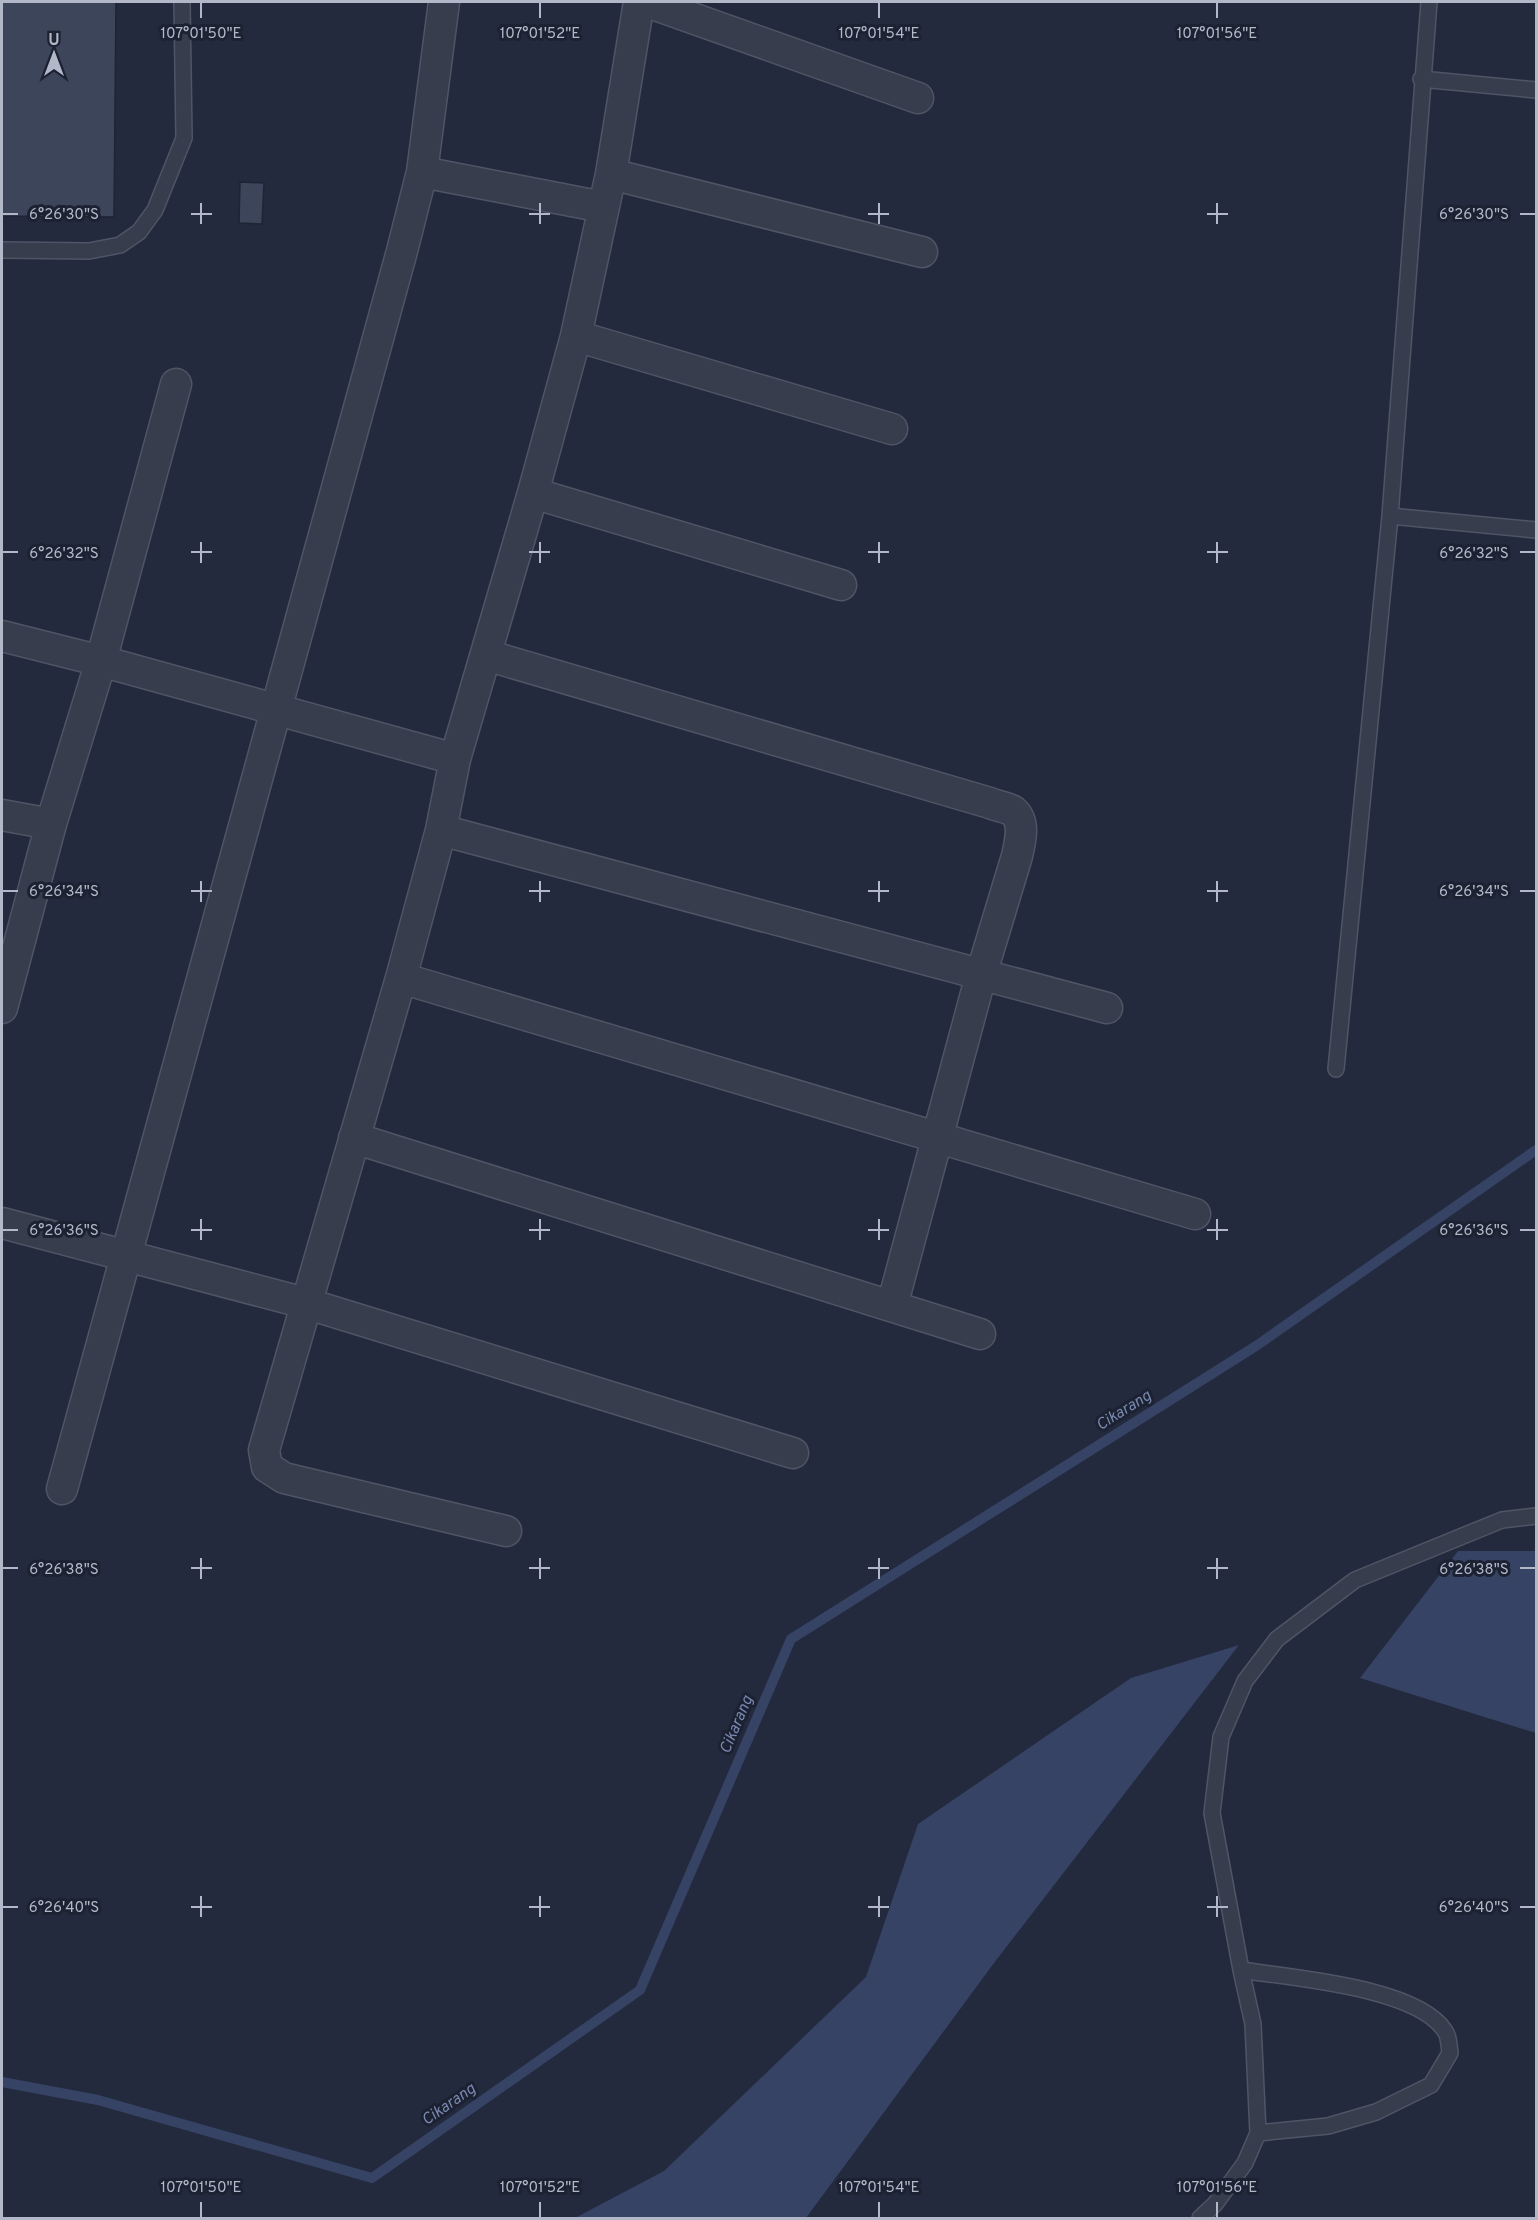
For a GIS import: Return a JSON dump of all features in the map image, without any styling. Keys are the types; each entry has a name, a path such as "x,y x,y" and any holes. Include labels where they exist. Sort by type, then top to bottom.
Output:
{"street":[{"path":"62,1489 402,251 422,172 444,2"},
{"path":"506,1531 284,1478 267,1467 264,1450 401,978 441,830 455,759 533,493 576,336 610,174 639,2"},
{"path":"646,2 918,98"},
{"path":"422,172 603,207"},
{"path":"610,174 922,252"},
{"path":"576,336 892,429"},
{"path":"3,994 51,824 101,661 176,384"},
{"path":"533,493 841,585"},
{"path":"2,636 276,708 455,759"},
{"path":"486,655 1012,811 1021,823 1021,840 981,975 892,1306"},
{"path":"2,815 51,824"},
{"path":"441,830 1107,1008"},
{"path":"401,978 1195,1214"},
{"path":"354,1138 980,1334"},
{"path":"2,1223 305,1303 794,1453"}],"lane":[{"path":"2,250 89,251 120,245 139,232 155,210 184,138 182,2"},
{"path":"1336,1069 1390,516 1421,79 1429,2"},
{"path":"1421,79 1536,90"},
{"path":"1390,516 1536,530"},
{"path":"1200,2218 1215,2204 1245,2163 1258,2133 1253,2024 1212,1814 1221,1737 1245,1681 1277,1638 1355,1580 1502,1520 1536,1516"},
{"path":"1241,1970 1371,1991 1426,2012 1446,2032 1450,2053 1431,2085 1376,2112 1328,2126 1258,2133"}],"water":[{"path":"1458,1551 1536,1551 1536,1733 1360,1678"},
{"path":"1239,1645 994,1963 806,2218 575,2218 664,2171 866,1977 918,1824 1131,1678"}],"building":[{"path":"2,2 116,2 114,217 2,216"},
{"path":"240,182 264,183 262,224 239,223"}],"waterway":[{"name":"Cikarang","path":"2,2082 98,2100 372,2178 640,1990 791,1639 1256,1346 1536,1150"}]}
